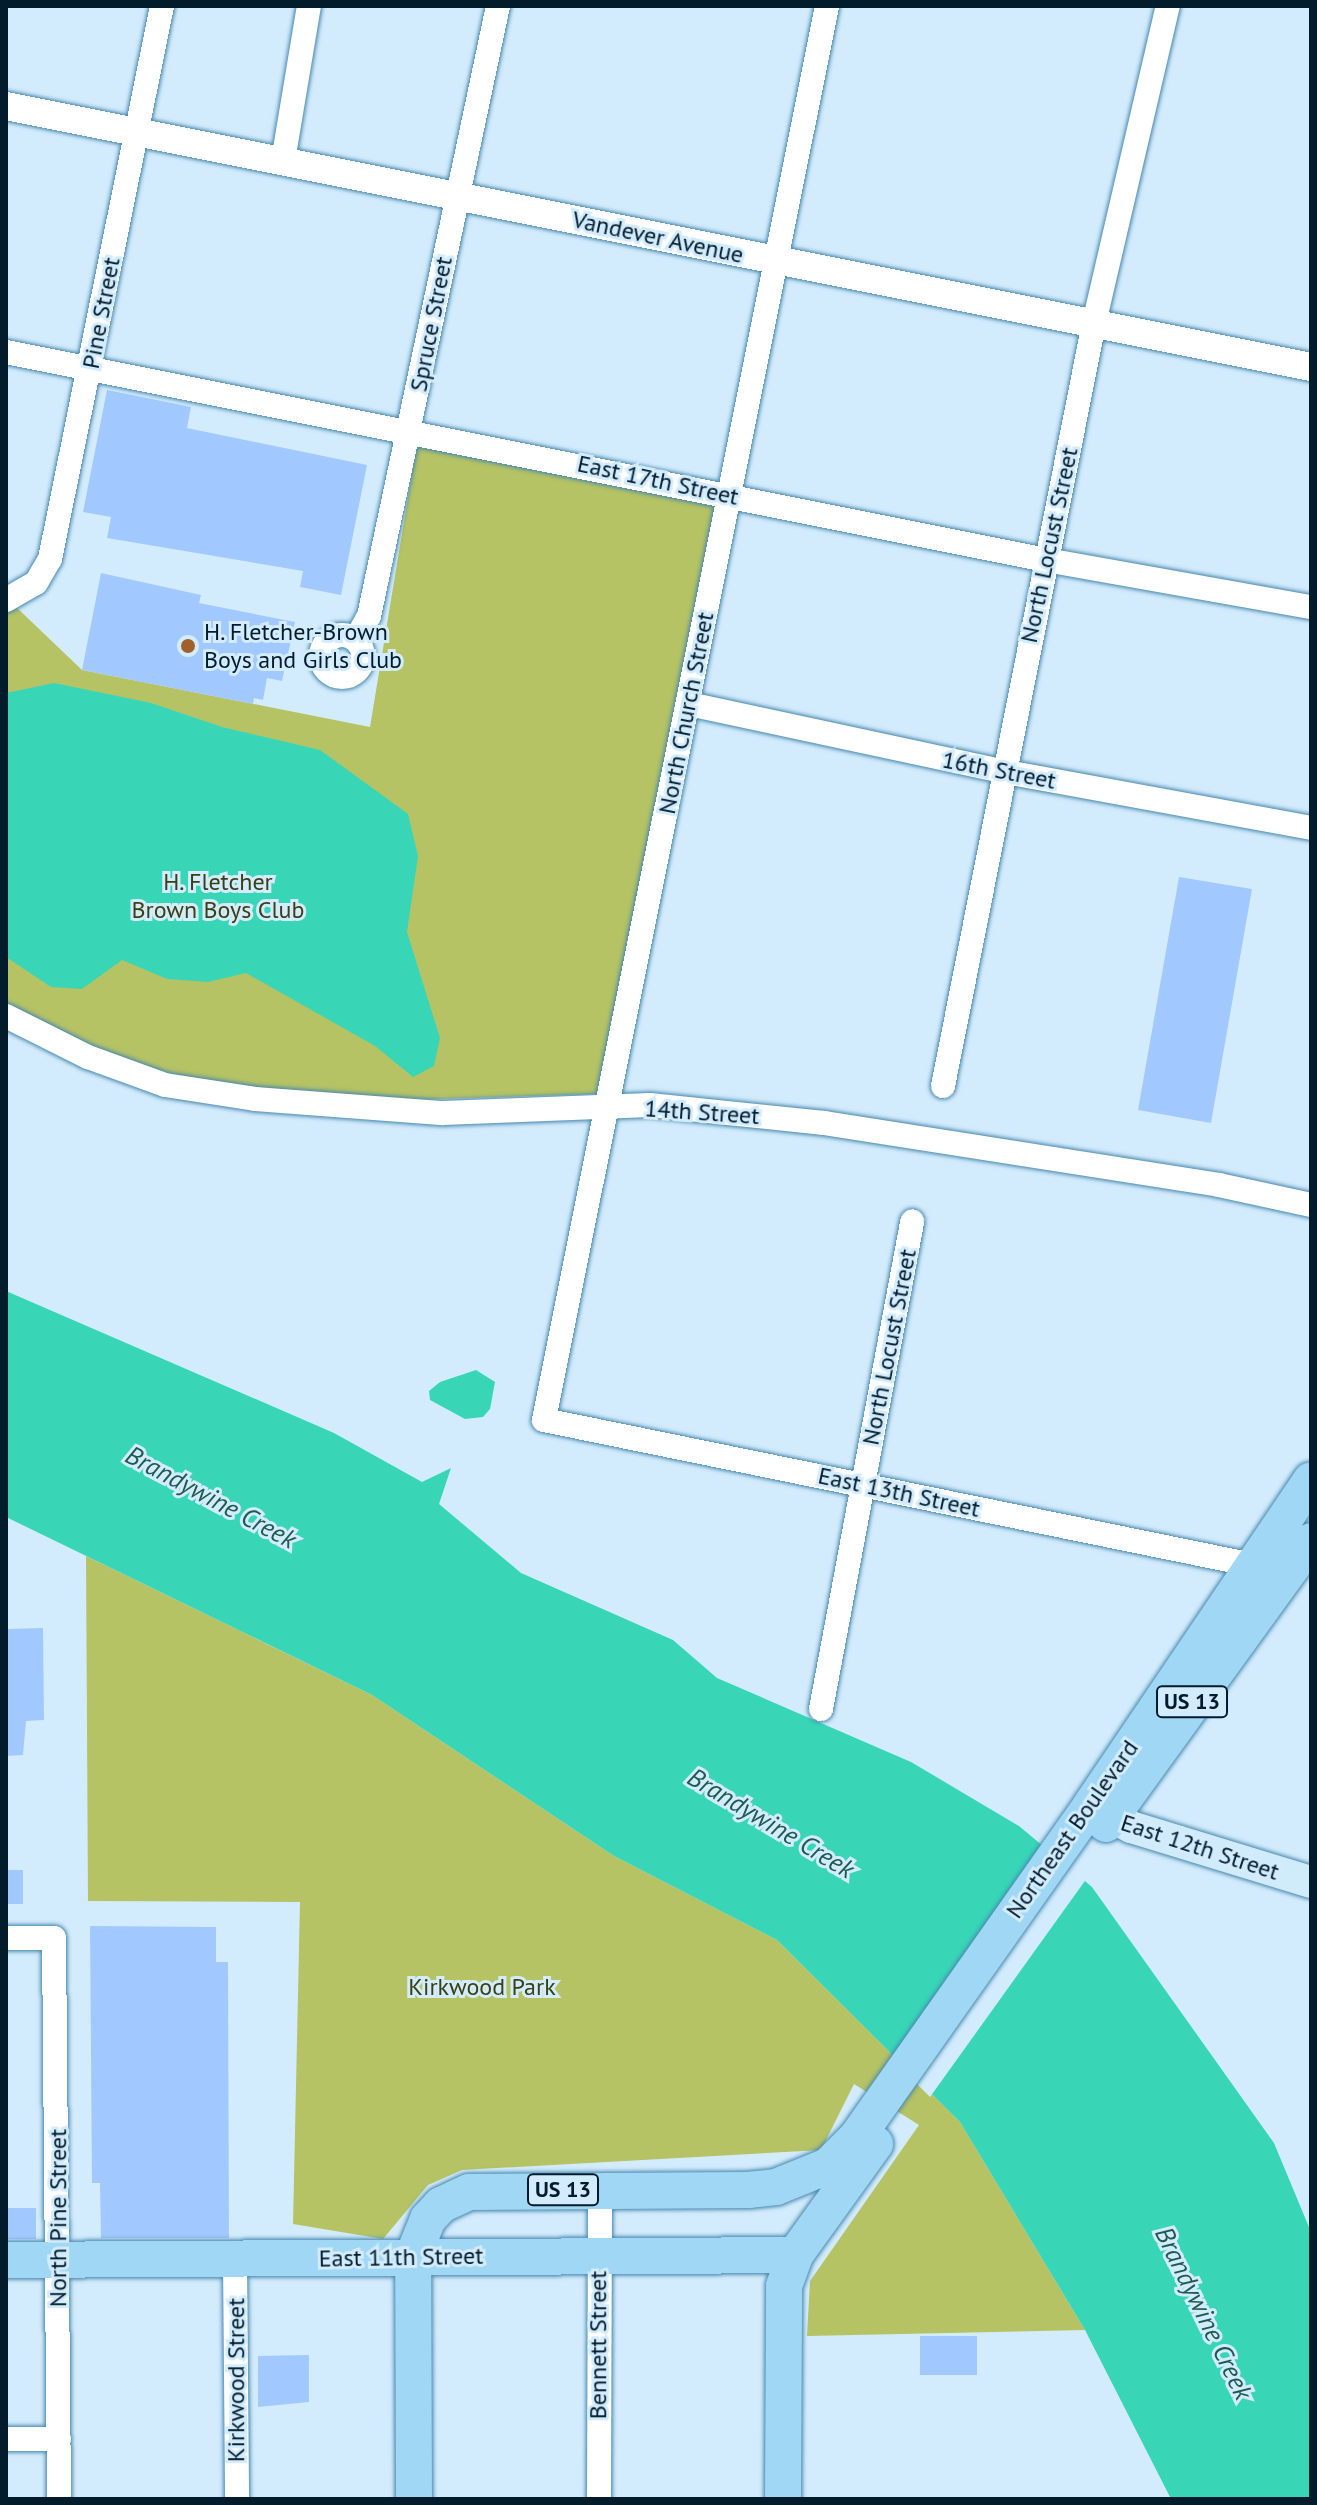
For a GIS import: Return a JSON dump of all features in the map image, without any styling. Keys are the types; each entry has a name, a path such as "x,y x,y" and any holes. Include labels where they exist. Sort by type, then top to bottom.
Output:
{"main road":[{"name":"Northeast Boulevard","path":"1101,1811 1253,1565 1311,1480"},
{"name":"Northeast Boulevard","path":"893,2102 1065,1858 1311,1541"},
{"name":"East 12th Street","path":"1101,1811 1311,1882"},
{"name":"US 13","path":"414,2499 413,2256 428,2219 441,2205 469,2192 748,2190 776,2187 828,2166 893,2102"},
{"name":"US 13","path":"783,2499 783,2306 795,2255 893,2102"},
{"name":"East 11th Street","path":"6,2260 235,2261 413,2256 795,2255"}],"street":[{"name":"Pine Street","path":"6,600 36,583 50,559 162,6"},
{"path":"283,161 309,6"},
{"name":"Spruce Street","path":"356,639 369,616 498,6"},
{"name":"North Church Street","path":"544,1420 827,6"},
{"name":"North Locust Street","path":"943,1086 1001,771 1094,323 1168,6"},
{"name":"Vandever Avenue","path":"6,106 1311,367"},
{"name":"East 17th Street","path":"6,352 410,430 1046,560 1311,607"},
{"name":"16th Street","path":"689,704 1001,771 1311,828"},
{"name":"14th Street","path":"6,1016 88,1057 165,1085 255,1099 443,1113 606,1110 650,1105 824,1123 1219,1185 1311,1205"},
{"name":"North Locust Street","path":"821,1709 912,1221"},
{"name":"East 13th Street","path":"544,1420 1253,1565"},
{"name":"North Pine Street","path":"6,1938 54,1938 59,2499"},
{"name":"Bennett Street","path":"599,2499 600,2190"},
{"name":"Kirkwood Street","path":"235,2261 237,2499"},
{"path":"6,2439 59,2439"}],"green space":[{"name":"H. Fletcher Brown Boys Club","path":"417,443 717,502 597,1094 380,1101 173,1087 6,1015 6,610 14,605 82,670 370,727"},
{"name":"Kirkwood Park","path":"86,1556 372,1695 614,1856 777,1940 960,2122 1085,2330 807,2336 810,2281 919,2125 854,2084 821,2150 462,2170 428,2185 383,2239 293,2224 300,1902 88,1901"}],"water":[{"path":"54,683 151,703 222,727 320,750 408,814 418,856 407,932 440,1038 434,1066 413,1077 375,1046 246,973 208,982 167,979 122,960 82,989 51,987 6,957 6,693"},
{"name":"Brandywine Creek","path":"6,1291 334,1433 422,1482 451,1468 439,1504 521,1573 673,1640 717,1678 911,1762 1019,1826 1092,1887 1274,2143 1311,2232 1311,2499 1171,2499 1085,2330 960,2122 777,1940 614,1856 372,1695 6,1517"},
{"path":"476,1370 495,1382 490,1409 483,1417 465,1419 430,1400 429,1391 440,1382"}],"pier":[{"path":"1044,1845 1087,1878 930,2097 892,2059"}],"building":[{"path":"107,390 191,407 187,428 367,465 341,595 300,587 303,571 107,538 111,517 83,512"},
{"name":"H. Fletcher-Brown Boys and Girls Club","path":"101,573 201,595 199,603 295,622 282,681 267,678 263,700 254,698 253,704 82,670"},
{"path":"1179,877 1252,889 1211,1123 1138,1110"},
{"path":"43,1628 44,1720 26,1721 23,1755 6,1756 6,1629"},
{"path":"6,1870 23,1870 23,1904 6,1904"},
{"path":"90,1926 216,1927 216,1962 228,1962 229,2238 101,2238 100,2183 92,2183"},
{"path":"6,2208 36,2208 36,2239 6,2239"},
{"path":"920,2336 977,2336 977,2375 920,2375"},
{"path":"309,2355 309,2402 258,2407 258,2356"}],"place":[{"name":"H. Fletcher-Brown Boys and Girls Club","path":"188,646"}]}
